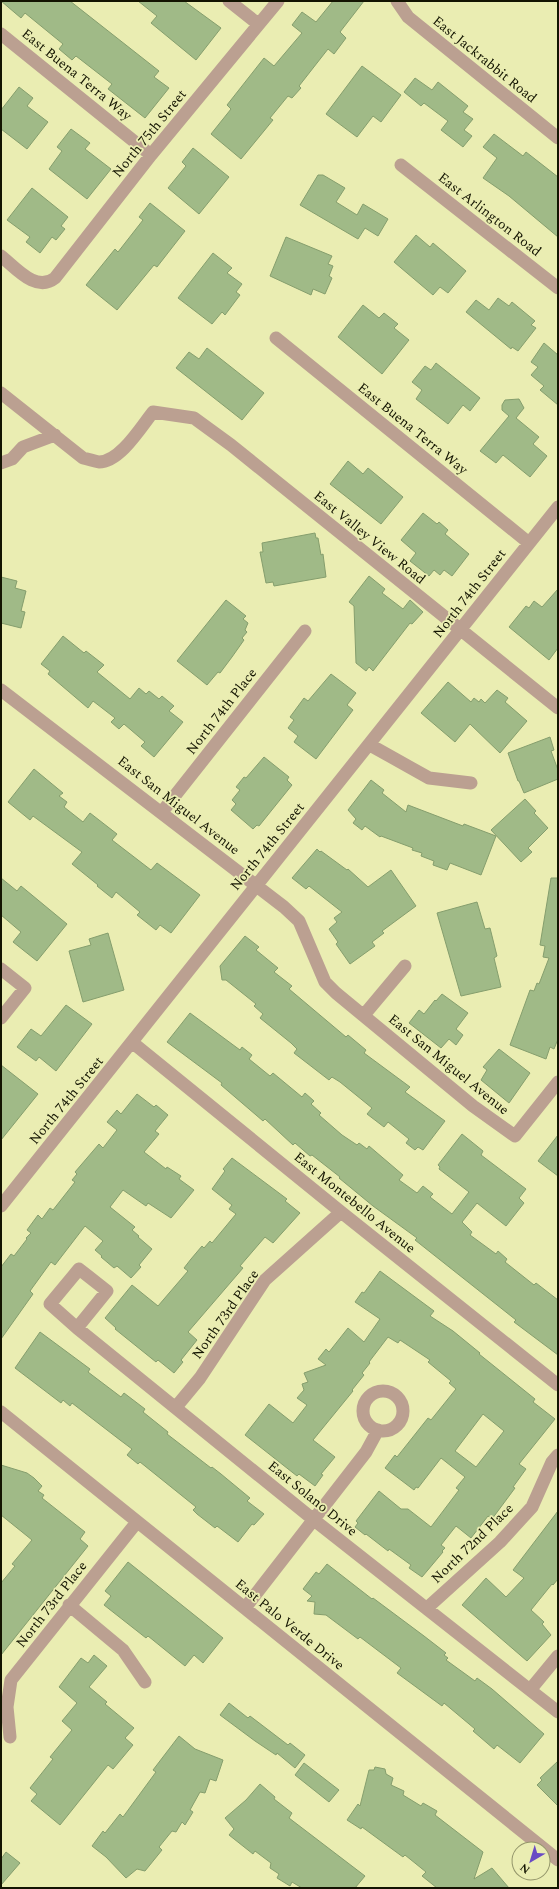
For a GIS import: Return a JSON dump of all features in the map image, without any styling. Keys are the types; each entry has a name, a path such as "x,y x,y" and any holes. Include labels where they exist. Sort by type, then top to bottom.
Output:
{"street":[{"path":"229,1 258,24"},
{"name":"North 75th Street","path":"1,256 31,280 37,283 45,284 55,278 151,155 278,1"},
{"name":"East Jackrabbit Road","path":"397,1 408,17 558,138"},
{"name":"East Buena Terra Way","path":"1,34 151,155"},
{"name":"East Arlington Road","path":"402,165 558,288"},
{"name":"East Buena Terra Way","path":"276,338 529,543"},
{"path":"1,393 55,436"},
{"name":"East Valley View Road","path":"55,436 83,458 99,462 114,458 126,446 153,412 194,418 231,445 460,631 558,708"},
{"path":"1,463 12,459 23,447 55,436"},
{"name":"North 74th Street","path":"1,1206 133,1043 256,885 370,745 558,507"},
{"name":"North 74th Place","path":"162,812 305,631"},
{"name":"East San Miguel Avenue","path":"1,690 284,907 299,922 326,982 336,993 473,1106 515,1136 558,1082"},
{"path":"370,745 429,778 471,783"},
{"name":"East San Miguel Avenue","path":"364,1016 405,966"},
{"path":"1,969 25,988 1,1018"},
{"name":"East Montebello Avenue","path":"133,1043 341,1212 558,1385"},
{"name":"North 73rd Place","path":"176,1407 200,1378 265,1280 341,1212"},
{"name":"East Solano Drive","path":"77,1328 107,1291 79,1269 50,1304 77,1328 314,1520 558,1712"},
{"name":"East Palo Verde Drive","path":"1,1412 558,1860"},
{"path":"244,1608 366,1452 378,1430"},
{"name":"North 72nd Place","path":"427,1608 500,1542 532,1507 552,1462 558,1455"},
{"name":"North 73rd Place","path":"10,1737 7,1707 11,1680 69,1605 137,1522"},
{"path":"69,1605 123,1650 145,1682"},
{"path":"530,1690 558,1656"}],"building":[{"path":"1,1 70,1 159,71 154,77 169,88 145,118 108,89 112,84 76,56 72,60 59,49 63,44 25,13 21,18"},
{"path":"138,1 184,1 221,28 196,60 151,23 157,16"},
{"path":"333,1 364,1 340,32 346,38 334,54 328,49 299,86 301,88 292,98 288,96 270,118 273,120 241,159 211,134 231,109 227,105 264,58 274,66 302,33 292,25 302,12 316,22"},
{"path":"362,66 401,95 381,122 373,116 357,137 326,114"},
{"path":"415,78 432,90 438,82 468,106 463,112 473,119 464,130 472,136 463,147 441,130 448,121 424,103 421,106 404,92"},
{"path":"19,87 33,98 27,106 48,122 27,149 1,129 1,110"},
{"path":"71,129 90,143 85,149 111,169 87,199 49,169 62,151 57,147"},
{"path":"494,134 523,156 526,152 558,177 558,237 509,196 483,178 497,158 483,147"},
{"path":"193,148 229,177 199,214 168,188 186,166 182,162"},
{"path":"318,175 323,175 345,188 336,202 357,215 363,204 388,219 378,236 365,228 358,239 300,205"},
{"path":"32,188 68,217 61,226 65,229 56,240 52,237 40,253 26,242 30,237 7,220"},
{"path":"150,203 185,231 157,267 154,265 117,310 86,285 115,249 118,252 143,220 139,217"},
{"path":"416,235 430,247 433,243 466,271 448,293 440,287 433,295 394,262"},
{"path":"286,237 332,256 328,264 333,266 329,276 332,278 325,294 313,289 311,295 270,276"},
{"path":"213,253 232,268 227,273 242,284 236,292 240,295 225,315 222,312 212,324 178,298"},
{"path":"498,298 509,306 512,302 535,321 531,325 536,328 518,351 512,347 511,349 466,312 476,300 489,310"},
{"path":"363,305 379,318 384,313 398,324 394,328 409,340 382,374 338,337"},
{"path":"544,343 558,355 558,405 540,390 544,386 531,375 538,367 531,362"},
{"path":"207,348 264,393 242,420 176,368 189,352 199,359"},
{"path":"436,363 480,398 470,411 463,405 448,424 416,399 422,390 412,382 425,366 431,370"},
{"path":"519,399 524,408 516,418 539,437 533,444 547,456 530,477 503,455 496,463 480,451 509,416 502,410 502,405 505,400"},
{"path":"348,461 363,474 368,468 403,497 381,524 330,484"},
{"path":"423,513 437,524 439,522 448,530 445,534 469,554 452,576 444,570 440,575 434,570 429,576 410,561 416,553 401,540"},
{"path":"315,533 316,538 318,538 321,555 323,554 326,577 274,586 273,582 266,583 260,552 263,552 262,543"},
{"path":"369,576 385,589 382,593 403,609 410,600 423,612 412,624 410,623 373,671 369,667 366,671 356,663 354,606 349,602"},
{"path":"1,577 17,581 15,588 26,591 21,611 25,612 21,628 1,623"},
{"path":"558,589 558,648 549,660 509,627 526,606 529,608 534,601 542,607"},
{"path":"226,600 246,616 243,619 248,623 245,630 247,632 242,638 244,640 220,673 218,672 207,685 177,661"},
{"path":"63,636 84,653 86,651 104,665 97,672 130,699 139,688 146,694 149,691 159,699 162,696 174,706 169,711 183,722 154,757 141,746 145,742 124,724 119,729 111,722 115,718 93,701 88,708 48,674 50,671 41,664"},
{"path":"331,674 356,693 347,705 353,710 316,759 294,742 298,736 288,728 294,720 290,717 304,698 308,701"},
{"path":"448,682 471,702 474,698 479,702 481,699 485,703 497,690 508,698 505,702 527,721 500,753 470,724 455,742 421,713"},
{"path":"550,737 554,750 551,751 558,770 558,779 524,793 508,753"},
{"path":"264,757 289,777 287,780 292,785 259,826 257,825 253,829 231,810 236,804 232,800 240,790 236,787"},
{"path":"34,769 63,793 59,796 67,802 64,807 83,822 90,813 117,834 112,840 151,870 157,863 200,895 171,933 160,925 156,930 137,915 140,912 116,892 112,898 97,886 98,885 72,864 82,852 33,816 30,820 8,802"},
{"path":"371,780 384,790 382,793 406,812 408,805 463,826 464,824 496,836 481,875 450,863 447,870 433,865 434,861 421,856 422,853 412,850 413,848 381,836 380,837 365,826 362,830 353,823 356,819 348,810"},
{"path":"525,799 536,811 534,813 548,828 528,848 532,852 521,862 491,830"},
{"path":"317,849 347,870 348,869 368,887 391,870 416,906 382,931 384,933 372,942 375,946 350,964 336,944 338,942 329,929 337,922 334,918 342,912 309,886 306,889 292,878"},
{"path":"1,878 17,891 21,886 67,924 37,961 13,942 21,932 1,915"},
{"path":"551,878 558,878 558,1039 554,1049 550,1047 546,1059 510,1045 530,990 534,991 537,983 539,984 549,958 543,957 545,946 540,945"},
{"path":"477,902 485,929 490,928 497,956 494,958 501,987 461,996 437,913"},
{"path":"108,933 124,990 83,1002 69,951 91,945 89,939"},
{"path":"245,936 259,947 256,950 278,968 274,972 292,986 289,989 346,1037 348,1035 366,1050 364,1053 410,1087 405,1092 445,1121 423,1150 418,1147 415,1150 406,1143 409,1139 388,1122 384,1127 367,1114 372,1108 340,1082 332,1077 329,1080 294,1053 297,1049 260,1018 263,1014 254,1006 256,1004 226,980 222,980 220,966"},
{"path":"442,994 468,1013 456,1029 463,1035 456,1045 449,1039 441,1048 409,1023 419,1010 424,1014"},
{"path":"66,1005 92,1024 56,1071 39,1057 36,1061 17,1047 31,1029 41,1036"},
{"path":"190,1013 240,1050 242,1047 252,1055 249,1059 270,1076 273,1073 302,1097 305,1093 314,1101 311,1104 321,1113 319,1115 342,1135 357,1145 359,1143 367,1149 369,1146 403,1175 399,1180 417,1193 423,1186 433,1194 430,1197 452,1214 469,1192 439,1169 440,1167 438,1165 462,1134 483,1151 481,1155 526,1189 519,1198 524,1203 506,1226 477,1203 462,1222 472,1232 470,1235 496,1254 498,1251 507,1259 505,1262 534,1285 536,1283 558,1300 558,1355 514,1322 516,1320 415,1240 417,1238 373,1206 312,1155 310,1156 295,1143 293,1145 265,1119 263,1121 221,1085 222,1083 167,1042"},
{"path":"499,1049 530,1073 509,1103 481,1080 487,1070 483,1067"},
{"path":"1,1065 38,1094 1,1140"},
{"path":"137,1094 154,1107 156,1105 168,1115 155,1131 159,1134 144,1152 166,1169 167,1167 181,1176 179,1179 194,1190 171,1218 148,1203 146,1206 123,1190 110,1207 135,1227 132,1230 152,1249 139,1265 141,1267 131,1278 117,1266 114,1268 95,1250 103,1241 85,1226 55,1265 51,1262 30,1291 33,1294 1,1339 1,1267 11,1254 14,1256 27,1239 26,1238 31,1233 27,1230 38,1215 42,1219 50,1208 53,1210 75,1182 72,1180 77,1174 75,1172 99,1144 103,1148 117,1130 107,1122 117,1110 121,1114"},
{"path":"558,1135 558,1176 538,1161"},
{"path":"232,1158 287,1199 285,1201 300,1213 273,1243 265,1237 240,1266 243,1268 188,1332 197,1340 181,1360 183,1362 174,1373 158,1360 156,1362 115,1329 116,1328 105,1318 132,1285 158,1306 188,1271 184,1268 202,1246 204,1248 210,1241 212,1243 236,1214 229,1209 232,1205 212,1189 225,1171 223,1169"},
{"path":"380,1271 434,1311 430,1316 453,1331 480,1353 479,1354 535,1399 533,1402 555,1419 519,1464 526,1469 513,1487 515,1488 492,1519 488,1516 471,1538 456,1526 441,1545 445,1548 442,1551 443,1552 422,1577 409,1568 411,1565 389,1549 388,1551 355,1527 358,1523 356,1521 379,1491 401,1509 408,1509 431,1527 459,1490 456,1488 465,1477 441,1458 418,1488 416,1487 414,1490 385,1468 395,1455 397,1457 428,1418 431,1420 456,1389 449,1383 451,1381 428,1362 430,1360 400,1340 398,1343 388,1337 369,1362 370,1363 362,1373 364,1375 352,1390 353,1391 313,1440 335,1457 321,1474 323,1475 315,1486 299,1474 297,1476 245,1435 269,1404 293,1423 307,1405 297,1398 304,1390 302,1384 308,1382 304,1373 326,1365 318,1359 326,1349 329,1352 348,1328 364,1342 380,1319 355,1302 362,1292 364,1293","holes":["483,1414 504,1431 476,1467 455,1451"]},
{"path":"40,1332 90,1369 88,1372 121,1397 124,1393 145,1409 143,1412 168,1432 167,1434 211,1468 212,1467 250,1498 247,1501 264,1514 254,1525 252,1524 238,1542 217,1526 215,1528 197,1514 193,1510 196,1507 140,1462 138,1464 127,1455 132,1449 72,1403 70,1406 63,1400 61,1403 15,1368"},
{"path":"1,1465 27,1473 34,1478 42,1486 38,1491 44,1495 42,1498 85,1532 80,1539 88,1546 1,1655 1,1583 15,1566 12,1564 32,1540 1,1515"},
{"path":"558,1511 558,1579 553,1585 552,1584 531,1610 544,1622 542,1624 551,1635 527,1661 462,1605 486,1578 506,1597 524,1578 513,1570"},
{"path":"128,1562 223,1638 203,1663 194,1655 185,1666 148,1636 146,1638 104,1605 111,1596 105,1591"},
{"path":"327,1564 446,1653 444,1655 448,1658 446,1660 475,1681 477,1678 492,1689 544,1734 520,1763 497,1745 494,1749 473,1731 475,1729 444,1703 442,1706 397,1673 401,1668 360,1637 358,1639 326,1615 314,1614 315,1602 307,1601 312,1596 303,1589 316,1572 319,1574"},
{"path":"94,1655 107,1666 89,1687 107,1702 105,1704 134,1728 125,1738 133,1745 113,1769 108,1765 60,1825 31,1801 37,1794 30,1788 53,1759 50,1757 72,1730 62,1721 77,1703 59,1687 81,1658 88,1663"},
{"path":"229,1703 248,1718 250,1716 288,1745 290,1743 305,1755 295,1768 277,1753 276,1755 220,1715"},
{"path":"179,1736 195,1749 223,1760 216,1781 210,1779 205,1793 200,1792 190,1810 193,1812 185,1825 182,1822 176,1832 172,1831 159,1847 162,1850 145,1871 137,1869 126,1878 106,1857 92,1846 103,1831 105,1833 120,1814 123,1817 156,1772 153,1770"},
{"path":"558,1761 558,1806 537,1785 542,1780 540,1778"},
{"path":"304,1763 339,1790 329,1802 295,1775"},
{"path":"375,1767 385,1769 386,1774 393,1778 391,1785 404,1791 403,1795 421,1806 423,1803 437,1811 435,1815 483,1852 474,1879 492,1868 509,1888 437,1888 422,1876 426,1872 405,1855 403,1857 362,1827 361,1829 347,1820 358,1804 360,1806 369,1770 374,1770"},
{"path":"260,1784 275,1797 274,1799 292,1813 289,1818 365,1876 355,1888 302,1888 292,1882 290,1886 277,1878 279,1874 270,1868 271,1863 255,1851 253,1854 229,1835 234,1829 225,1818 246,1800"},
{"path":"6,1852 20,1863 1,1885 1,1859"}]}
